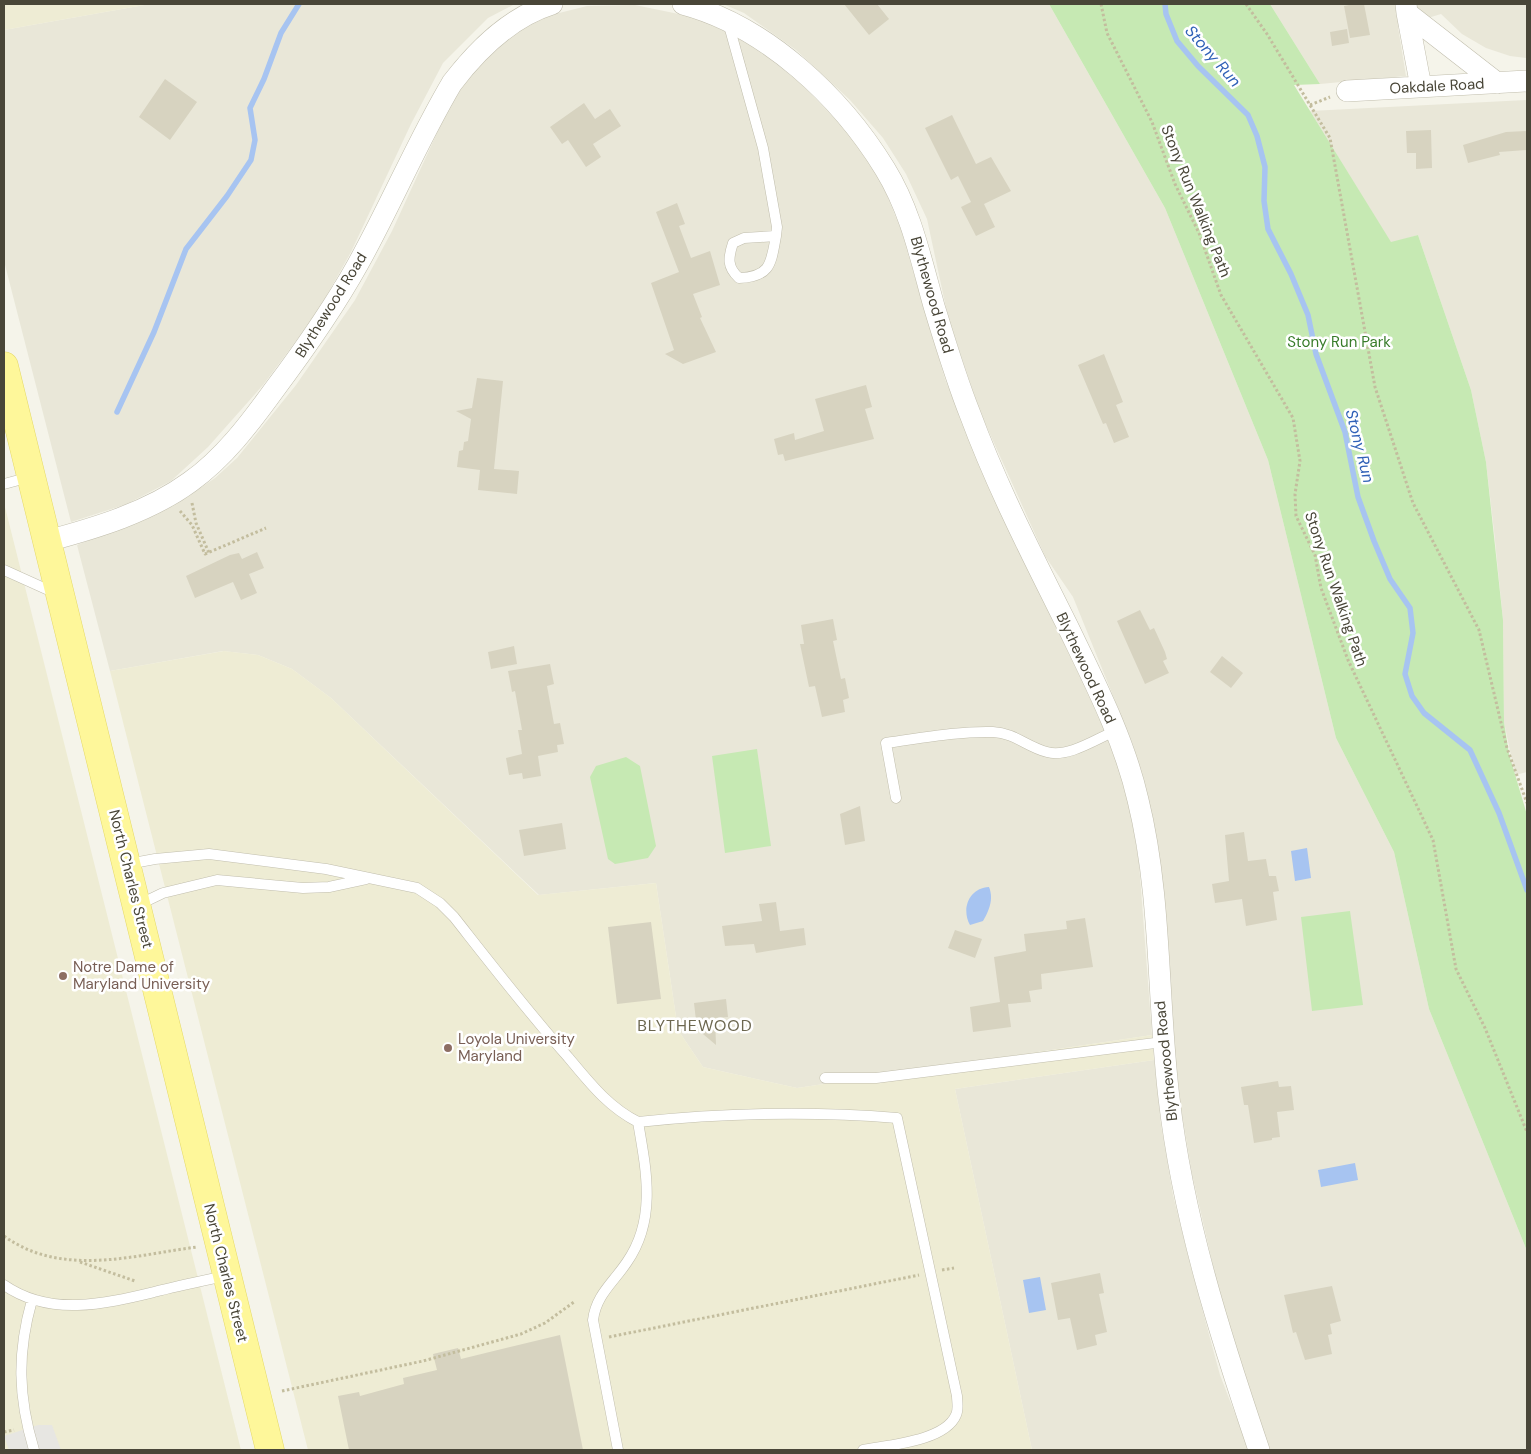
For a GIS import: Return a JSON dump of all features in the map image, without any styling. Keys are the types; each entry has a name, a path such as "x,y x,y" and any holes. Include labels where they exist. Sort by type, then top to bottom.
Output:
{"main road":[{"name":"North Charles Street","path":"4,366 270,1450"}],"street":[{"name":"Blythewood Road","path":"47,541 116,519 164,498 191,482 219,457 248,425 321,324 368,245 441,103 466,64 495,36 512,23 552,4"},
{"name":"Blythewood Road","path":"683,4 727,18 765,43 818,86 850,121 894,185 910,222 944,339 970,415 1011,511 1097,686 1116,731 1131,772 1147,840 1163,1042 1176,1147 1198,1252 1230,1365 1259,1450"},
{"path":"1406,8 1497,83"},
{"path":"1406,8 1421,87"},
{"name":"Oakdale Road","path":"1346,91 1527,81"}],"lane":[{"path":"727,18 763,148 777,227 776,236 771,264 763,273 739,278 731,270 728,258 733,243 744,238 776,236"},
{"path":"4,484 31,477"},
{"path":"4,570 61,596"},
{"path":"896,798 886,743 953,734 992,732 1006,733 1046,752 1055,753 1069,751 1116,731"},
{"path":"127,864 155,859 209,854 326,869 367,879 402,883 417,888 440,903 594,1088 617,1110 638,1122 710,1114 773,1113 897,1118 957,1396 957,1413 951,1424 940,1433 863,1450"},
{"path":"137,906 164,893 217,880 303,888 329,887 367,879"},
{"path":"825,1078 876,1078 1163,1042"},
{"path":"618,1450 593,1320 594,1308 606,1287 628,1262 641,1232 646,1213 647,1179 638,1122"},
{"path":"4,1285 32,1300 55,1305 75,1306 98,1304 227,1275"},
{"path":"32,1300 23,1334 21,1380 23,1409 34,1450"}],"path":[{"name":"Stony Run Walking Path","path":"1101,4 1107,33 1152,122 1175,184 1199,233 1221,295 1293,418 1300,461 1295,494 1296,516 1315,556 1321,588 1348,660 1433,840 1456,969 1485,1028 1527,1132"},
{"path":"1246,4 1267,34 1330,138 1375,387 1413,503 1479,630 1507,748 1527,802"},
{"path":"191,482 192,506 196,523 209,552"},
{"path":"164,498 178,508 192,525 205,554 266,528"},
{"path":"192,525 196,523"},
{"path":"4,1236 32,1251 77,1260 143,1284 146,1294"},
{"path":"77,1260 126,1259 200,1247"},
{"path":"596,1339 954,1268"},
{"path":"282,1391 422,1362 520,1334 545,1323 574,1302"}],"shaded area":[{"path":"4,4 150,4 4,30"},
{"path":"150,4 515,4 488,18 443,63 411,124 351,252 317,313 263,385 208,447 171,481 127,504 71,522 4,261 4,30"},
{"path":"723,4 1049,4 1165,208 1268,460 1336,738 1394,852 1429,1009 1527,1251 1527,1450 1269,1450 1219,1292 1192,1174 1181,1108 1171,1018 1158,846 1144,781 1133,745 1073,597 1045,556 980,412 948,317 927,219 906,174 883,138 850,100 796,50 744,13"},
{"path":"1270,4 1527,4 1527,58 1510,56 1486,48 1462,34 1441,14 1398,27 1406,76 1320,84"},
{"path":"635,5 698,18 753,46 798,81 845,129 880,178 901,230 945,379 978,461 1009,531 1095,707 1120,771 1132,819 1139,863 1152,1035 797,1088 703,1067 678,1030 656,883 539,895 331,698 292,669 258,655 223,651 110,671 77,545 159,512 187,497 215,478 237,458 296,385 355,300 392,231 448,109 476,66 507,37 547,16 587,6"},
{"path":"1527,100 1527,772 1515,775 1504,722 1503,620 1494,531 1486,462 1471,390 1418,235 1391,243 1310,111"},
{"name":"Notre Dame of Maryland University","path":"4,503 241,1450 4,1450"},
{"name":"Loyola University Maryland","path":"224,651 258,655 292,669 331,698 538,895 656,883 678,1030 703,1067 797,1088 1152,1035 1154,1060 955,1089 1032,1450 308,1450 110,671"},
{"path":"1154,1060 1161,1125 1173,1195 1220,1375 1249,1450 1032,1450 955,1089"},
{"path":"38,1425 52,1425 61,1450 9,1450 4,1436"}],"green space":[{"name":"Stony Run Park","path":"1049,4 1270,4 1320,84 1294,85 1391,242 1418,235 1471,390 1486,462 1503,620 1504,722 1509,754 1527,815 1527,1251 1429,1009 1394,852 1336,738 1268,460 1165,208"},
{"path":"757,749 771,846 725,853 712,756"},
{"path":"626,757 640,766 656,846 648,858 615,864 608,859 590,777 596,766"},
{"path":"1350,911 1363,1005 1312,1011 1301,917"}],"water":[{"path":"1307,848 1311,878 1295,881 1291,851"},
{"path":"989,887 991,900 983,921 970,925 966,912 969,900 976,891"},
{"path":"1355,1163 1358,1180 1321,1187 1318,1170"},
{"path":"1040,1277 1046,1310 1029,1313 1023,1280"}],"building":[{"path":"844,4 877,4 889,19 869,35"},
{"path":"1364,4 1370,35 1350,38 1344,6"},
{"path":"1347,29 1349,43 1332,46 1330,32"},
{"path":"165,79 197,102 170,140 139,117"},
{"path":"584,103 595,119 610,109 621,126 593,144 601,157 586,167 568,140 562,144 550,127"},
{"path":"952,115 976,164 991,157 1011,191 984,204 995,227 976,236 961,207 971,202 958,176 951,180 925,128"},
{"path":"1431,130 1432,168 1416,169 1416,153 1407,153 1406,131"},
{"path":"1527,131 1527,150 1499,152 1500,155 1468,163 1463,145 1506,132"},
{"path":"677,203 685,224 679,226 691,258 710,251 720,285 693,294 702,317 700,318 716,352 683,364 665,354 674,350 651,283 679,272 656,212"},
{"path":"1104,354 1123,402 1116,405 1129,437 1114,443 1106,423 1103,424 1078,365"},
{"path":"477,378 503,381 494,469 519,471 517,494 478,490 480,470 457,467 459,451 463,450 464,442 468,441 471,419 456,411 472,408"},
{"path":"866,385 872,407 865,409 874,439 785,461 783,454 778,455 774,439 794,433 795,440 824,431 815,399"},
{"path":"257,552 264,568 249,574 257,593 241,600 233,582 195,598 186,576 230,555 239,553 242,559"},
{"path":"1140,610 1150,630 1154,628 1165,652 1167,659 1163,661 1169,673 1145,684 1117,621"},
{"path":"833,619 837,640 833,641 841,679 845,678 849,698 843,700 845,712 822,717 815,686 809,687 800,644 804,644 801,625"},
{"path":"514,646 517,664 491,669 488,652"},
{"path":"1222,656 1243,673 1231,688 1210,672"},
{"path":"550,664 554,684 547,686 554,724 560,723 564,744 557,745 558,752 538,756 541,776 523,779 522,773 509,775 506,758 522,754 518,730 522,730 515,691 512,692 508,671"},
{"path":"860,806 865,841 845,845 840,814"},
{"path":"562,823 566,849 524,856 519,830"},
{"path":"1244,832 1248,861 1266,859 1269,876 1276,876 1279,891 1273,892 1277,920 1246,926 1242,899 1215,903 1212,884 1229,881 1225,835"},
{"path":"776,902 780,931 804,928 806,945 756,953 754,944 725,946 722,926 762,921 759,904"},
{"path":"1085,918 1093,967 1041,974 1042,989 1029,991 1031,1002 1008,1004 1011,1027 973,1032 970,1007 1000,1002 994,957 1026,951 1024,934 1067,929 1066,921"},
{"path":"651,922 661,999 617,1004 608,927"},
{"path":"955,930 982,939 975,958 948,948"},
{"path":"726,999 728,1017 715,1018 716,1045 697,1029 694,1003"},
{"path":"1278,1081 1279,1087 1291,1086 1294,1110 1277,1112 1280,1137 1254,1143 1248,1105 1244,1105 1241,1087"},
{"path":"1100,1273 1104,1293 1099,1294 1107,1332 1095,1335 1097,1345 1077,1350 1070,1318 1058,1320 1051,1283"},
{"path":"1332,1286 1341,1321 1330,1324 1332,1334 1328,1335 1332,1354 1305,1360 1296,1332 1293,1333 1284,1295"},
{"path":"560,1335 583,1450 349,1450 338,1396 359,1392 360,1396 404,1384 403,1378 437,1370 433,1354 458,1348 461,1359"}],"waterway":[{"path":"117,412 154,332 186,249 227,196 251,160 255,140 250,108 264,79 281,33 299,4"},
{"name":"Stony Run","path":"1165,4 1166,14 1177,41 1198,66 1248,115 1257,136 1265,167 1264,201 1268,229 1291,274 1308,315 1316,354 1345,432 1358,497 1374,541 1390,579 1410,608 1413,633 1405,674 1412,696 1424,713 1470,750 1499,813 1527,890"}],"place":[{"name":"Notre Dame of Maryland University","path":"63,976"},
{"name":"Loyola University Maryland","path":"448,1048"}],"district":[{"name":"BLYTHEWOOD","path":"695,1025"}]}
